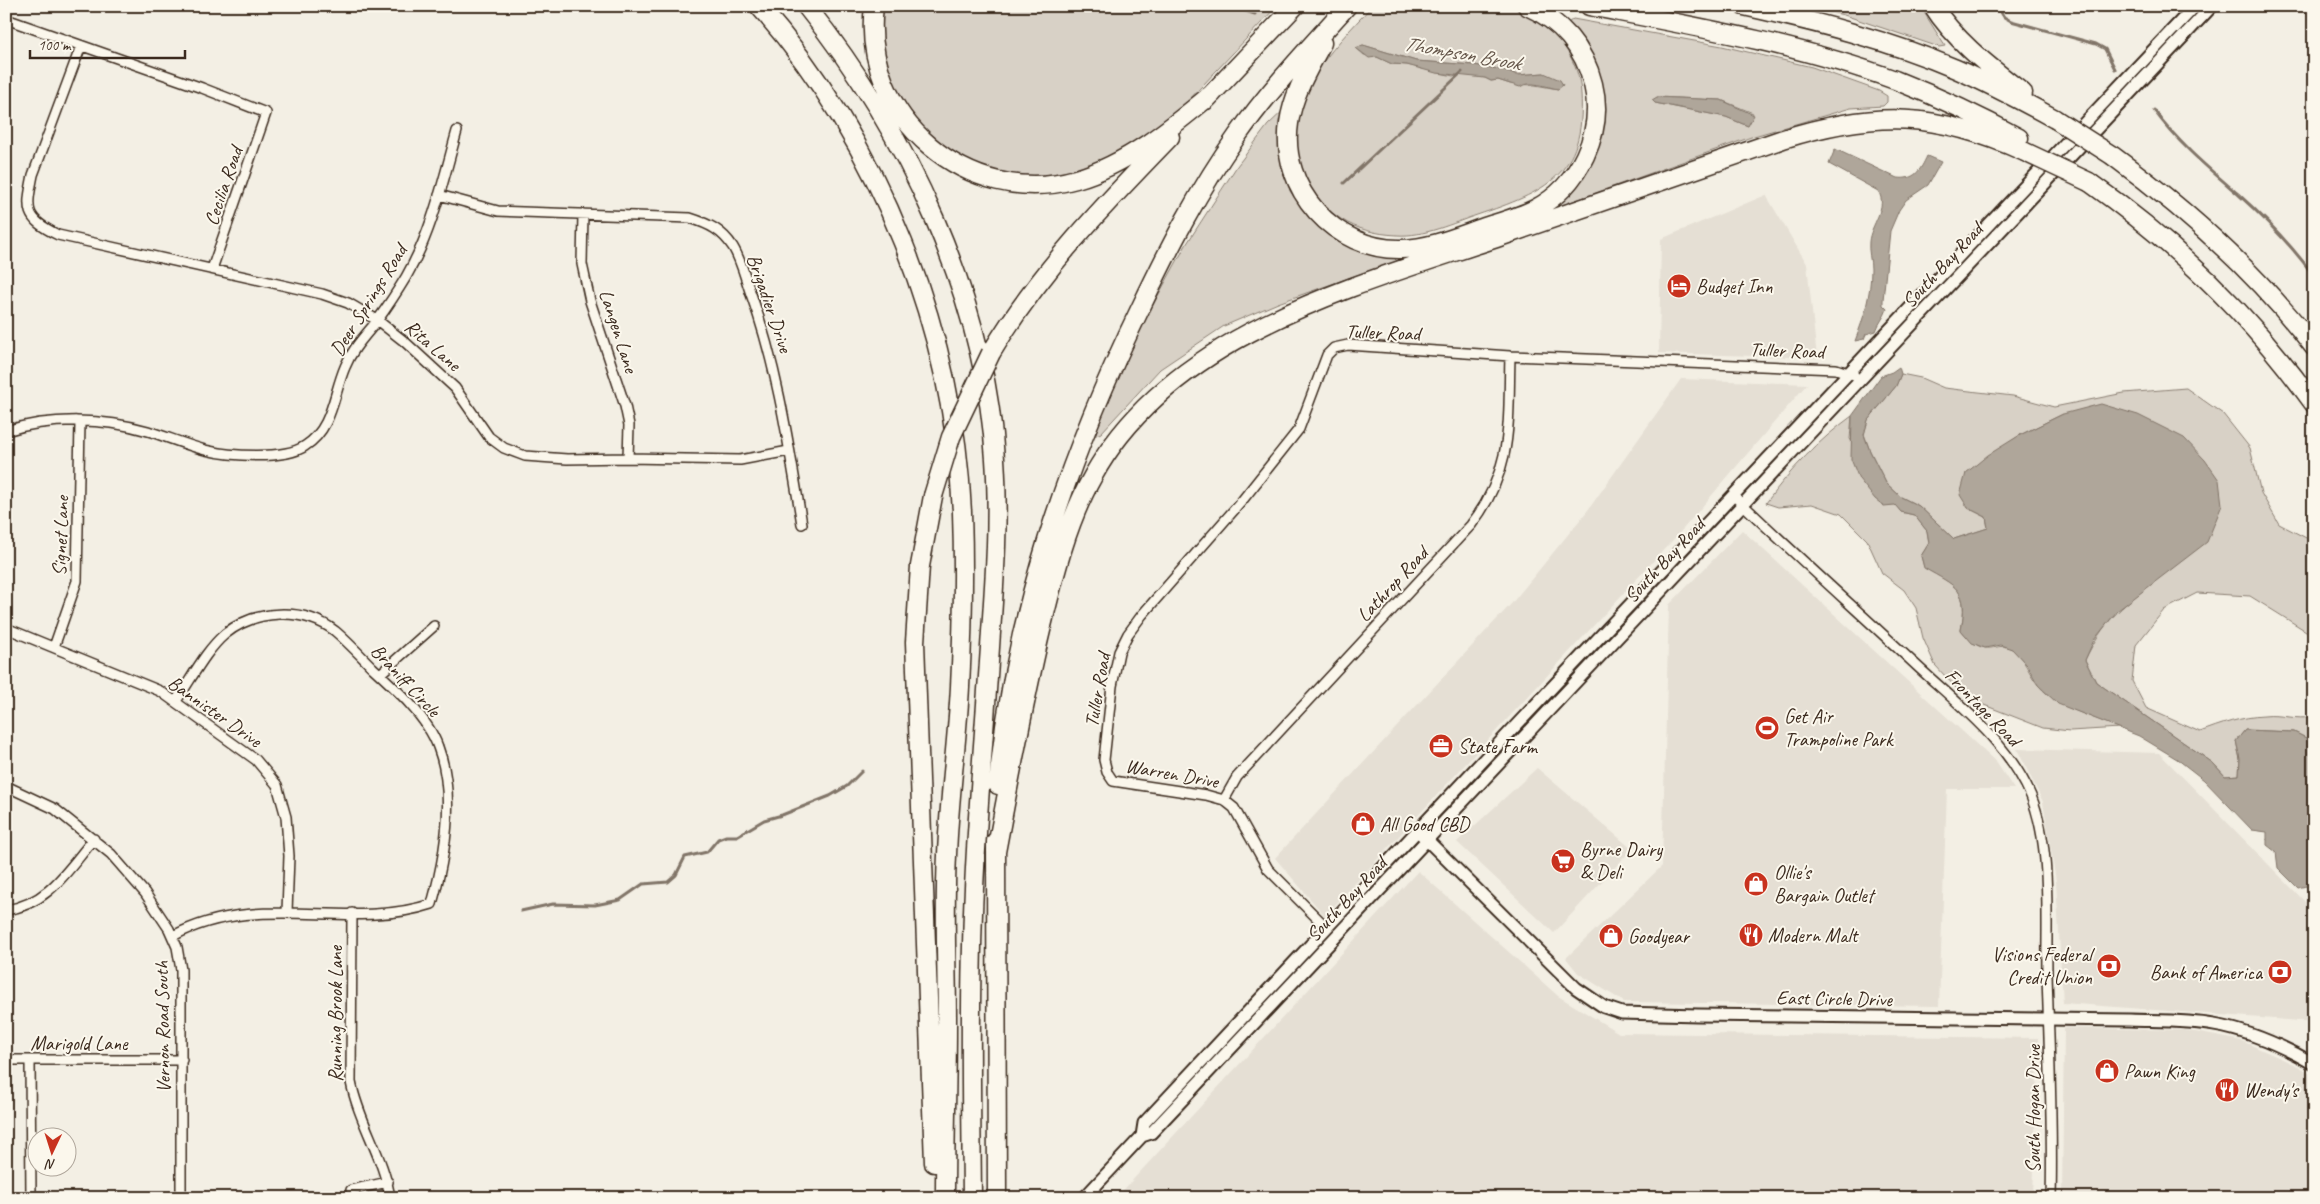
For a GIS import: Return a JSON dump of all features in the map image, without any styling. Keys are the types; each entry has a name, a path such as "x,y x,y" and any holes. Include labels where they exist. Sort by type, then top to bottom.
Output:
{"highway":[{"path":"806,6 857,76 884,120 909,166 932,217 971,321 982,366 992,427 996,460 997,539 975,870 972,1198"},
{"path":"874,6 873,33 877,61 887,90 900,114 925,144 972,173 994,181 1019,185 1042,185 1075,180 1093,173 1151,141 1213,93"},
{"path":"937,1198 933,1146 925,872 915,642 920,566 933,496 955,428 990,353 1023,303 1064,251 1121,188 1295,6"},
{"path":"1347,6 1323,41 1294,99 1289,123 1290,159 1298,182 1311,206 1338,231 1362,243 1401,249 1442,242 1535,209 1560,191 1586,155 1593,129 1595,102 1594,90 1586,64 1572,38 1562,28 1550,18 1527,6"},
{"path":"997,1198 996,852 1001,760 1023,631 1052,522 1090,417 1168,251 1217,164 1266,97 1347,6"},
{"path":"1590,6 1748,39 1859,68 1928,93 2089,182 2149,226 2205,276 2257,331 2314,404"},
{"path":"1744,6 1848,32 1920,55 1990,85 2055,119 2113,156 2169,199 2226,249 2278,303 2314,347"},
{"path":"1933,6 1970,50 2055,119"},
{"path":"764,13 837,114 886,205 908,259 933,331 947,387 962,508 963,601 960,690 949,803 946,875 944,1198"},
{"path":"996,852 1033,661 1062,552 1081,502 1091,479 1120,434 1154,399 1195,364 1244,335 1351,289 1783,139 1830,125 1880,118 1935,122 1973,130 2028,148"}],"street":[{"name":"South Bay Road","path":"1084,1198 1142,1136 1151,1133 1426,840 1738,500 1850,372 2196,6"},
{"name":"South Bay Road","path":"1142,1136 1144,1123 1326,927 1738,500 1860,379 2212,6"},
{"path":"6,19 81,46"},
{"name":"Cecilia Road","path":"81,46 202,88 266,113 212,270"},
{"name":"Rita Lane","path":"81,46 33,175 29,196 29,210 31,216 39,225 58,235 322,294 348,303 377,320 426,359 455,388 489,437 504,448 525,456 567,459 740,460 789,451"},
{"name":"Deer Springs Road","path":"6,431 35,424 80,422 123,425 206,450 230,454 293,452 313,441 326,425 345,368 356,347 377,320 419,254 439,195 457,131"},
{"name":"Brigadier Drive","path":"439,195 498,211 690,218 711,224 721,232 733,248 760,320 777,379 802,524"},
{"name":"Langen Lane","path":"583,214 582,264 590,301 625,406 629,425 628,458"},
{"name":"Tuller Road","path":"1106,768 1104,760 1112,686 1119,652 1128,634 1142,615 1242,502 1299,429 1327,355 1334,348 1348,345 1510,356 1836,369 1850,372 1860,379"},
{"name":"Lathrop Road","path":"1224,800 1237,776 1471,525 1484,507 1495,487 1504,460 1508,436 1510,356"},
{"name":"Signet Lane","path":"54,647 78,582 80,422"},
{"name":"Frontage Road","path":"1738,500 1972,717 2012,762 2031,796 2039,822 2044,853 2050,1020"},
{"name":"Braniff Circle","path":"173,936 214,919 241,914 403,911 432,904 444,854 446,787 438,747 421,718 380,674 334,631 309,617 282,614 269,615 244,622 225,634 214,646 176,701"},
{"path":"380,674 434,626"},
{"name":"Bannister Drive","path":"6,628 160,691 256,760 277,785 286,817 289,856 287,912"},
{"name":"Warren Drive","path":"1106,768 1114,781 1120,783 1206,795 1224,800 1234,808 1268,869 1326,927"},
{"name":"Vernon Road South","path":"6,786 55,809 112,854 145,893 173,936 181,970 181,1198"},
{"name":"East Circle Drive","path":"1418,831 1576,988 1604,1007 1622,1012 2130,1020 2216,1025 2262,1038 2314,1064"},
{"path":"6,910 31,904 50,890 94,839"},
{"name":"Running Brook Lane","path":"352,913 351,1082 355,1102 388,1182 390,1198"},
{"name":"South Hogan Drive","path":"2050,1020 2051,1198"},
{"name":"Marigold Lane","path":"6,1060 182,1060"},
{"path":"30,1060 31,1198"},
{"path":"350,1190 388,1182"}],"shaded area":[{"path":"881,6 1277,6 1188,101 1145,136 1112,155 1080,170 1030,177 996,173 944,150 902,103 883,58"},
{"path":"1372,6 1509,6 1530,14 1549,29 1558,38 1572,59 1580,82 1581,94 1581,122 1576,144 1568,162 1556,176 1541,188 1523,198 1418,234 1397,235 1367,230 1354,226 1331,211 1312,190 1295,154 1295,136 1302,95 1333,50","holes":["1363,45 1416,61 1474,65 1505,70 1517,75 1544,73 1558,89 1535,85 1510,84 1462,74 1453,76 1407,65 1392,64 1377,57 1364,55 1356,48"]},
{"path":"1801,6 1920,6 1945,46 1939,47 1844,15"},
{"path":"1573,19 1722,46 1812,67 1879,91 1887,96 1887,102 1883,106 1851,108 1754,136 1551,209 1600,127 1568,23","holes":["1657,97 1721,100 1753,113 1748,126 1726,117 1655,103"]},
{"path":"1363,45 1416,61 1474,65 1505,70 1517,75 1544,73 1560,80 1563,85 1558,89 1533,84 1520,87 1498,80 1491,81 1485,78 1436,73 1407,65 1392,64 1377,57 1369,58 1356,48"},
{"path":"1657,97 1721,100 1754,115 1748,126 1726,117 1655,103 1652,100"},
{"path":"1287,107 1285,170 1290,191 1307,214 1322,229 1337,238 1393,257 1397,261 1278,303 1224,326 1160,369 1101,433 1094,436 1129,348 1186,245 1237,166 1268,125"},
{"path":"1835,149 1897,178 1913,176 1922,166 1927,156 1941,162 1928,185 1906,200 1899,210 1890,231 1883,300 1883,305 1887,309 1876,331 1866,334 1864,339 1855,341 1868,297 1871,278 1869,242 1880,210 1881,197 1878,191 1829,164"},
{"path":"1766,195 1807,264 1817,358 1659,353 1661,239"},
{"path":"1899,367 1901,374 1896,386 1868,420 1864,435 1886,483 1901,497 1919,506 1954,539 1988,528 1986,517 1968,508 1960,495 1966,473 1988,455 2020,435 2063,414 2101,404 2138,415 2184,438 2205,460 2219,480 2222,505 2207,542 2117,611 2094,640 2085,660 2096,682 2213,763 2225,776 2239,775 2240,759 2236,741 2245,730 2294,732 2314,742 2314,895 2306,886 2298,888 2278,868 2276,852 2267,845 2267,832 2252,830 2204,780 2177,759 2139,736 2058,704 2038,685 2027,665 2012,649 2000,645 1985,648 1972,643 1961,630 1963,616 1962,597 1952,585 1924,568 1921,556 1929,543 1927,531 1914,515 1901,512 1895,505 1884,506 1875,499 1859,479 1851,459 1852,416 1881,376"},
{"path":"1901,374 1921,378 1944,388 2013,396 2054,407 2124,393 2186,388 2223,414 2250,448 2261,493 2279,524 2314,542 2314,636 2250,596 2197,593 2164,610 2136,645 2132,681 2146,708 2200,732 2231,721 2247,718 2270,716 2314,717 2314,742 2294,732 2245,730 2236,741 2240,759 2239,775 2225,776 2213,763 2096,682 2085,660 2092,647 2113,617 2152,583 2063,414 2020,435 1966,473 1968,508 1986,517 1988,528 1954,539 1919,506 1901,497 1886,483 1864,434 1868,420 1896,386"},
{"path":"1681,379 1807,384 1683,529 1325,916 1275,858 1512,603 1588,510"},
{"path":"1852,416 1850,439 1901,512 1914,515 1927,531 1929,543 1921,556 1924,567 1952,585 1962,597 1963,616 1961,630 1978,646 1989,648 2009,647 2020,657 2039,686 2056,701 2120,728 2070,731 2043,728 1979,703 1957,689 1935,665 1923,638 1916,608 1904,590 1882,573 1867,540 1841,514 1812,504 1778,507 1766,503 1806,456"},
{"path":"1742,530 1996,762 2014,789 1947,789 1939,1006 1624,1002 1578,973 1566,958 1662,866 1669,605"},
{"path":"2017,749 2159,753 2314,911 2314,1022 2063,1003 2056,881 2043,802"},
{"path":"1537,768 1632,849 1554,933 1457,842"},
{"path":"1418,871 1558,996 1619,1033 2038,1038 2033,1198 1116,1198"},
{"path":"2064,1028 2185,1030 2242,1041 2300,1067 2314,1076 2314,1198 2062,1198"}],"waterway":[{"name":"Thompson Brook","path":"1122,6 1157,6"},
{"name":"Thompson Brook","path":"1229,6 1255,14"},
{"path":"1997,6 2004,17 2011,21 2096,44 2105,49 2115,69"},
{"path":"1344,183 1462,72"},
{"path":"2154,110 2194,155 2269,223 2288,243 2314,276"},
{"path":"521,911 553,904 595,905 620,900 643,884 668,882 676,875 685,857 707,852 718,839 726,836 737,836 764,820 830,796 847,786 862,771"}],"place":[{"name":"Budget Inn","path":"1679,286"},
{"name":"Get Air Trampoline Park","path":"1767,728"},
{"name":"State Farm","path":"1441,746"},
{"name":"All Good CBD","path":"1363,824"},
{"name":"Byrne Dairy & Deli","path":"1563,861"},
{"name":"Ollie's Bargain Outlet","path":"1756,884"},
{"name":"Modern Malt","path":"1751,935"},
{"name":"Goodyear","path":"1611,936"},
{"name":"Visions Federal Credit Union","path":"2109,966"},
{"name":"Bank of America","path":"2280,972"},
{"name":"Pawn King","path":"2107,1071"},
{"name":"Wendy's","path":"2227,1090"}]}
